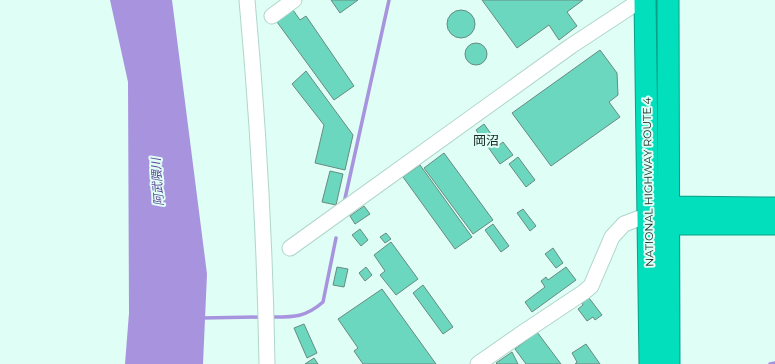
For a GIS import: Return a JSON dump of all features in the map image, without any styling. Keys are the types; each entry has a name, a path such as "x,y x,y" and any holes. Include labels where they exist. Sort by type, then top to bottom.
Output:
{"highway":[{"name":"NATIONAL HIGHWAY ROUTE 4","path":"645,0 650,364"},
{"name":"NATIONAL HIGHWAY ROUTE 4","path":"668,0 669,364"},
{"path":"669,216 775,208"},
{"path":"648,214 775,224"}],"street":[{"path":"247,0 254,84 266,302 267,364"},
{"path":"272,16 294,0"},
{"path":"290,248 571,46 641,0"},
{"path":"478,364 591,286 612,236 624,224 648,214"}],"water":[{"name":"阿武隈川","path":"110,0 172,0 207,274 203,364 125,364 129,313 128,82"}],"building":[{"path":"331,0 358,0 340,13"},
{"path":"482,0 583,0 567,12 577,26 559,40 549,25 517,48"},
{"path":"293,10 300,20 306,16 354,86 334,100 277,22"},
{"path":"461,10 471,14 475,24 471,34 461,38 451,34 447,24 451,14"},
{"path":"476,43 484,46 487,54 484,62 476,65 468,62 465,54 468,46"},
{"path":"600,50 617,73 618,95 609,102 620,117 551,166 512,113"},
{"path":"306,71 353,135 345,170 315,163 324,125 292,84"},
{"path":"484,124 499,145 503,142 513,155 500,164 476,130"},
{"path":"444,153 493,220 473,234 424,168"},
{"path":"518,157 535,180 526,187 509,164"},
{"path":"420,165 472,237 455,249 403,177"},
{"path":"330,171 343,174 336,205 322,202"},
{"path":"364,206 370,214 355,224 350,216"},
{"path":"523,209 536,226 530,231 517,213"},
{"path":"493,224 509,246 501,252 485,230"},
{"path":"360,229 368,240 361,246 352,235"},
{"path":"386,233 391,239 385,243 380,237"},
{"path":"391,242 418,279 396,295 380,275 385,271 374,255"},
{"path":"553,248 563,263 556,268 545,254"},
{"path":"337,267 348,269 344,287 333,285"},
{"path":"366,267 372,275 365,281 359,273"},
{"path":"566,267 576,280 532,312 525,302 545,287 541,281 546,277 548,280"},
{"path":"423,285 453,327 443,334 413,293"},
{"path":"382,289 436,364 363,364 354,351 358,348 338,319"},
{"path":"589,298 602,315 595,320 593,317 587,321 578,309 583,305 582,303"},
{"path":"304,324 317,353 307,358 294,328"},
{"path":"537,332 561,364 526,364 515,349"},
{"path":"586,344 600,364 575,364 577,362 572,353"},
{"path":"512,352 518,364 496,363"},
{"path":"314,358 318,364 305,364"}],"waterway":[{"path":"344,203 389,0"},
{"path":"270,317 298,316 310,311 323,302 336,238"},
{"path":"202,318 262,317"},
{"path":"770,364 775,363"}],"district":[{"name":"岡沼","path":"486,140"}]}
